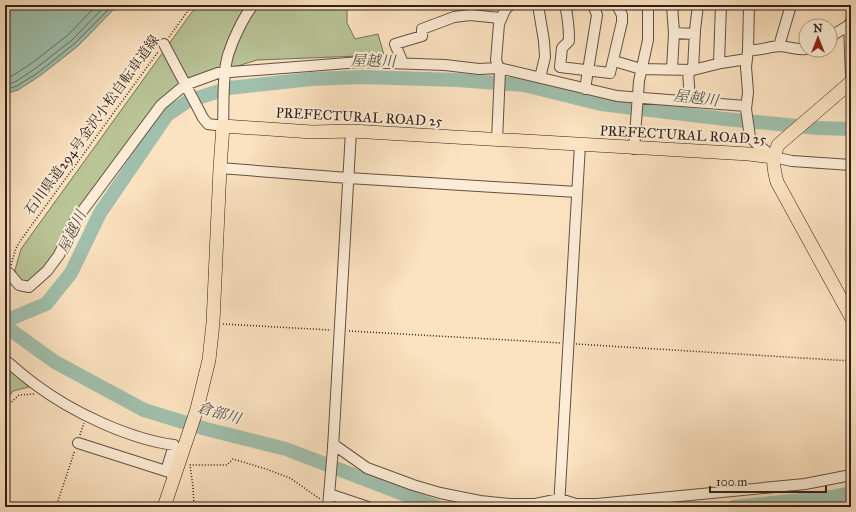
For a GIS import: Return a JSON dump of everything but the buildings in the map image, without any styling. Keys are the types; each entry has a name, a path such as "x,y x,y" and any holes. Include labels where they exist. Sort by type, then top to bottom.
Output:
{"main road":[{"name":"PREFECTURAL ROAD 25","path":"223,126 312,132 351,131 749,154 773,157 778,145 851,82"},
{"path":"164,507 171,473 187,441 197,409 209,360 213,323 223,126"},
{"path":"773,157 777,182 851,317"}],"street":[{"path":"164,44 203,118 208,124 223,126 225,74 228,55 246,14 253,5"},
{"path":"497,140 499,70 496,60 500,18 510,5"},
{"path":"538,5 545,57 540,78"},
{"path":"565,5 569,25 569,41 562,48 560,67 610,73 622,22 622,15 617,5"},
{"path":"585,89 597,15 593,5"},
{"path":"634,148 639,81 648,40 648,5"},
{"path":"672,5 674,33 672,69"},
{"path":"690,101 691,70 698,5"},
{"path":"719,63 721,5"},
{"path":"749,5 746,67 748,92 746,107 750,137 773,157 851,165"},
{"path":"779,46 791,5"},
{"path":"403,63 396,44 422,36 422,29 454,17 470,15 500,18"},
{"path":"838,31 850,23"},
{"path":"850,23 851,76"},
{"path":"674,33 695,34"},
{"path":"614,61 642,69 691,70 779,46 798,50"},
{"path":"9,272 19,284 29,288 47,271 59,255 75,221 161,105 186,87 218,73 225,74 361,62 403,63 499,70 617,96 638,99 690,101 746,107"},
{"path":"351,131 333,446 328,497 368,507"},
{"path":"560,504 580,145"},
{"path":"220,168 348,178 577,192"},
{"path":"5,360 36,386 86,415 110,426 156,442 174,445 171,473 78,443"},
{"path":"333,446 367,468 414,486 480,501 511,504 597,504 805,484 851,476"}],"path":[{"name":"石川県道294号金沢小松自転車道線","path":"9,272 16,248 23,237 192,5"},
{"path":"213,323 851,361"},
{"path":"5,408 19,395 36,394"},
{"path":"56,507 86,415"},
{"path":"194,507 190,465 227,465 233,459 290,478 328,497"}],"shaded area":[{"path":"197,5 347,5 347,23 355,39 378,34 384,55 257,60 192,80 159,102 54,256 29,284 17,279 15,270 21,249"},
{"path":"5,366 29,387 13,391 5,402"}],"water":[{"path":"5,5 118,5 78,46 41,75 18,90 5,94"}],"waterway":[{"name":"屋越川","path":"5,321 46,304 71,273 100,213 167,115 188,101 229,88 311,79 362,77 457,80 524,85 601,104 725,119 819,128 851,129"},
{"name":"倉部川","path":"5,326 55,362 144,410 206,429 286,449 437,507"},
{"name":"倉部川","path":"734,507 831,497 851,493"}]}
